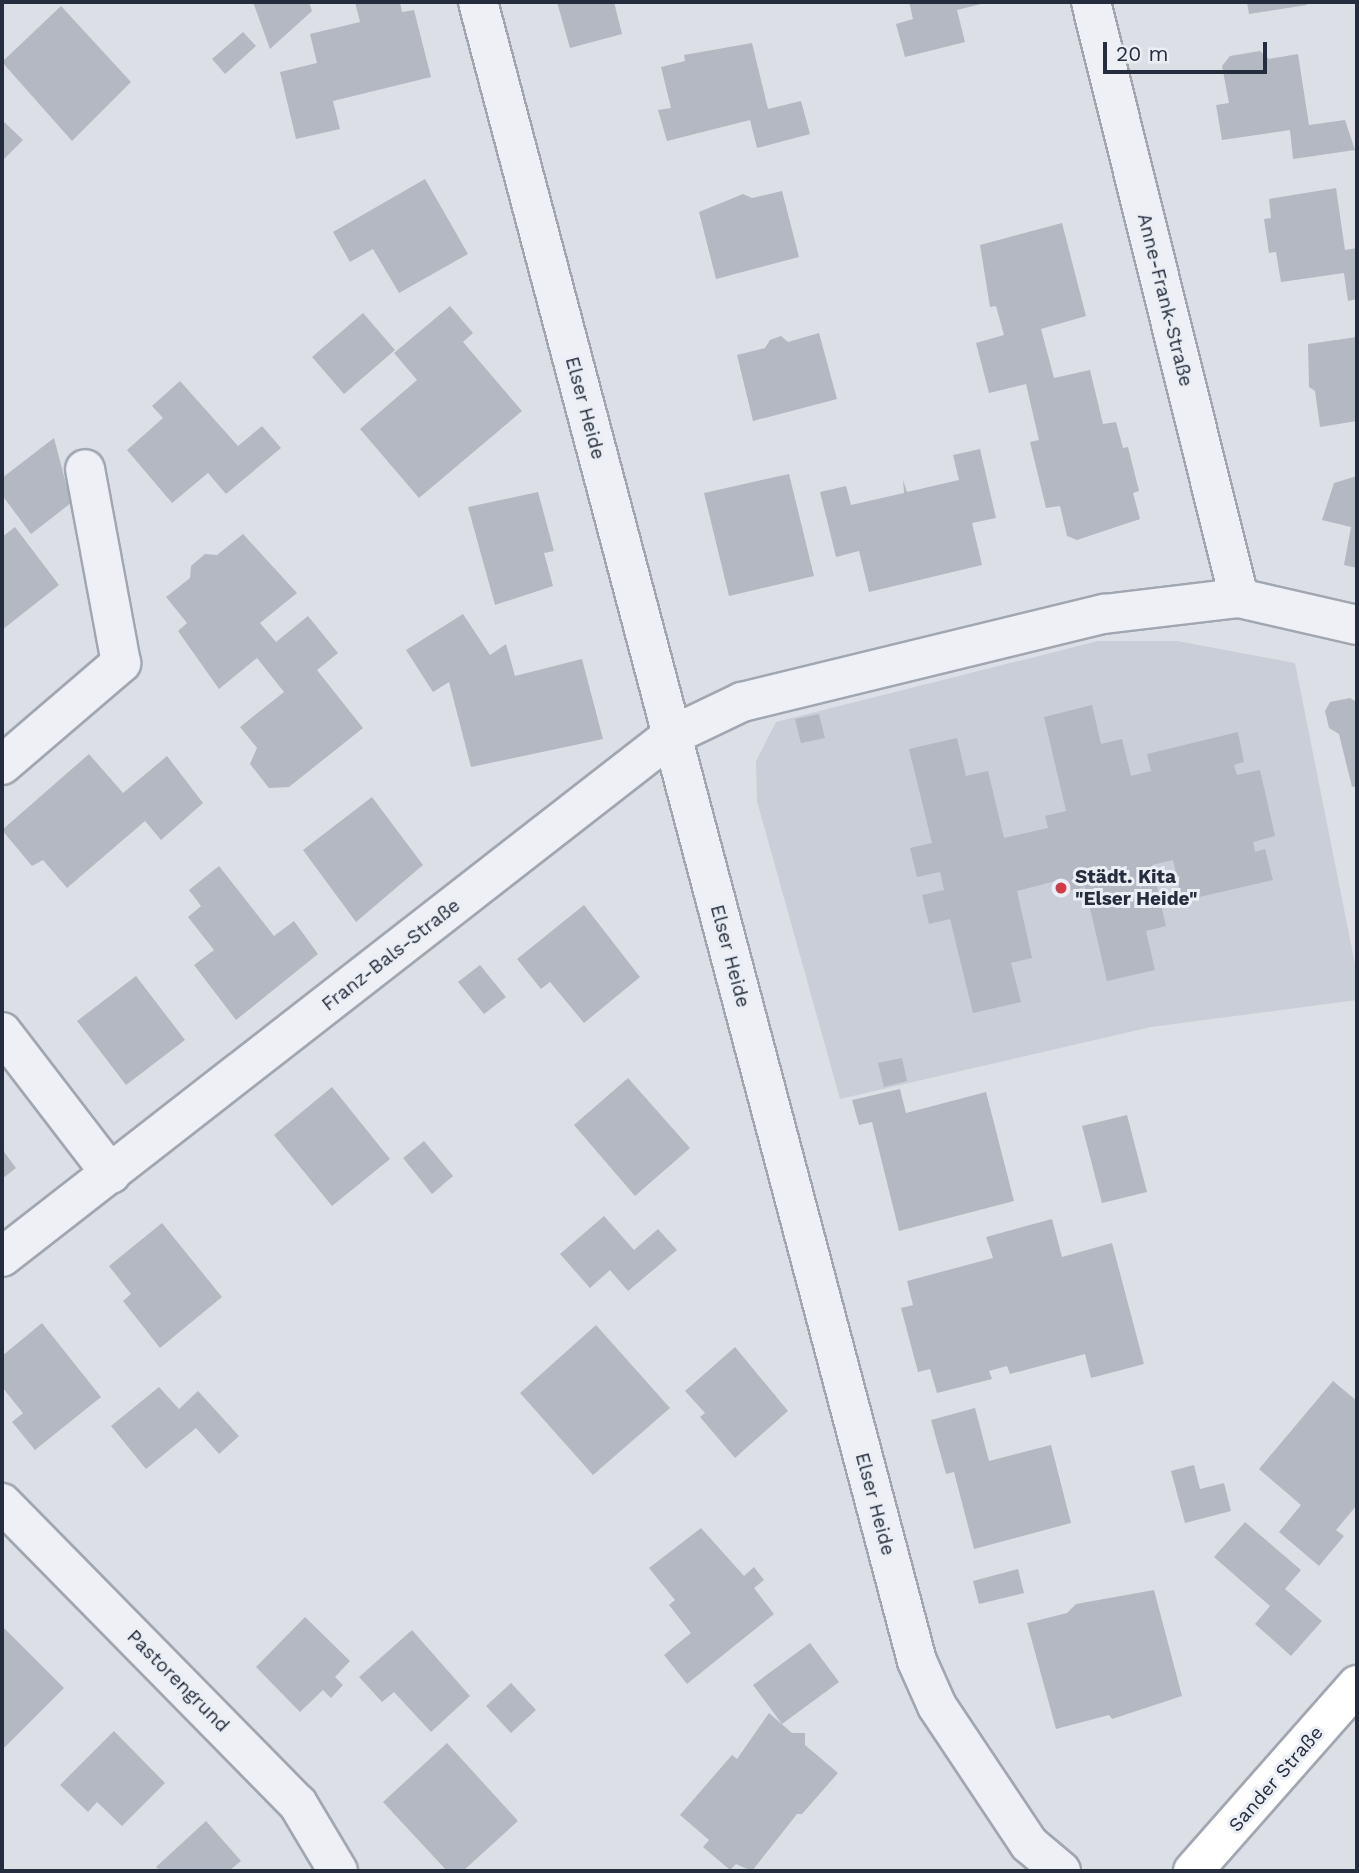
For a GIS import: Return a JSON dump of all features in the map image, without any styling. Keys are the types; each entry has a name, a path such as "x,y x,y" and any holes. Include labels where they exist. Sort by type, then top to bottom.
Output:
{"street":[{"name":"Elser Heide","path":"478,2 917,1661 937,1706 1029,1844 1061,1871"},
{"name":"Anne-Frank-Straße","path":"1091,2 1239,598"},
{"path":"2,765 121,663 85,469"},
{"path":"671,736 742,702 1104,614 1239,598 1357,625"},
{"name":"Franz-Bals-Straße","path":"2,1256 111,1174 671,736"},
{"path":"2,1032 111,1174"},
{"name":"Pastorengrund","path":"2,1503 298,1804 338,1871"},
{"name":"Sander Straße","path":"1193,1871 1357,1685"}],"shaded area":[{"name":"Städt. Kita \"Elser Heide\"","path":"1098,641 1177,641 1295,663 1357,974 1357,1000 1151,1027 840,1099 757,801 756,761 776,722"}],"building":[{"path":"253,2 309,2 312,11 270,49"},
{"path":"355,2 400,2 402,12 414,10 431,77 333,101 340,129 296,139 280,72 317,63 310,34 360,22"},
{"path":"557,2 614,2 622,34 570,48"},
{"path":"909,2 985,3 957,10 965,42 905,57 896,24 913,19"},
{"path":"1247,2 1306,2 1307,5 1249,14"},
{"path":"61,6 131,82 72,141 2,62"},
{"path":"243,32 256,46 225,74 212,59"},
{"path":"752,43 768,109 801,101 810,134 757,148 750,120 667,141 658,110 671,108 661,67 685,61 684,55"},
{"path":"1260,51 1269,59 1298,54 1309,125 1345,120 1355,150 1293,159 1290,130 1222,140 1216,105 1229,103 1222,66 1230,56"},
{"path":"2,120 23,140 2,161"},
{"path":"425,179 468,254 399,293 373,249 350,262 333,232"},
{"path":"1336,188 1345,250 1357,248 1357,299 1348,301 1344,273 1281,282 1276,252 1269,253 1264,219 1271,218 1269,199"},
{"path":"782,191 799,257 716,279 699,212 743,194 752,198"},
{"path":"1062,223 1086,316 1041,329 1054,378 1090,370 1103,424 1116,422 1123,448 1128,447 1139,491 1133,493 1140,519 1077,540 1067,536 1060,506 1046,508 1030,442 1039,440 1026,384 989,393 976,343 1004,335 996,306 990,307 980,245"},
{"path":"450,306 473,333 463,342 522,411 419,498 360,429 417,380 394,353"},
{"path":"363,313 395,350 344,394 312,357"},
{"path":"819,333 837,399 753,421 737,355 765,348 770,340 781,336 788,342"},
{"path":"1357,337 1357,421 1320,427 1315,391 1309,387 1308,344"},
{"path":"180,381 238,446 262,426 281,448 226,494 208,473 172,503 127,450 163,418 152,406"},
{"path":"54,438 71,503 31,534 2,495 2,478"},
{"path":"980,449 996,518 972,523 982,565 869,592 859,551 836,557 820,492 846,486 851,505 904,493 903,480 907,492 959,480 953,455"},
{"path":"789,474 814,576 729,596 704,493"},
{"path":"1357,476 1357,568 1344,565 1351,527 1322,520 1334,483"},
{"path":"538,492 554,551 544,553 553,586 495,605 468,507"},
{"path":"15,527 59,585 2,630 2,537"},
{"path":"243,534 297,593 260,623 276,642 308,616 338,653 317,670 363,728 289,787 269,788 250,764 257,748 240,727 284,692 257,658 219,689 178,631 187,623 166,597 190,578 191,566 205,554 217,555"},
{"path":"463,614 490,655 506,644 515,676 582,659 603,739 471,767 449,682 433,692 406,650"},
{"path":"1350,698 1357,702 1357,786 1352,787 1339,734 1329,728 1325,711 1330,702"},
{"path":"1092,705 1101,744 1122,739 1131,776 1151,771 1147,754 1238,732 1244,762 1234,765 1237,775 1260,770 1275,836 1253,842 1255,852 1265,849 1273,880 1182,901 1173,860 1152,865 1166,926 1146,931 1155,970 1107,981 1085,887 1064,892 1060,880 1017,891 1032,958 1011,963 1021,1002 973,1013 950,919 929,924 922,895 944,890 940,872 917,877 910,848 932,843 909,749 957,738 966,776 988,771 1004,838 1048,828 1045,816 1066,811 1044,717"},
{"path":"819,714 825,738 801,743 795,719"},
{"path":"89,754 123,793 167,756 203,803 161,840 145,821 67,888 43,860 32,866 2,830"},
{"path":"372,797 423,865 356,922 303,850"},
{"path":"219,866 274,936 294,921 318,954 236,1020 194,965 214,950 188,917 201,906 189,890"},
{"path":"584,905 640,977 584,1023 550,982 541,989 517,959"},
{"path":"480,965 506,997 484,1014 458,982"},
{"path":"136,976 185,1040 126,1085 77,1021"},
{"path":"902,1058 907,1081 884,1087 878,1063"},
{"path":"628,1078 690,1148 635,1196 574,1125"},
{"path":"332,1087 390,1159 332,1206 274,1135"},
{"path":"900,1089 906,1113 986,1092 1014,1201 899,1231 872,1122 859,1125 852,1100"},
{"path":"1127,1115 1147,1192 1102,1203 1082,1126"},
{"path":"424,1141 453,1176 432,1194 403,1158"},
{"path":"2,1149 16,1168 2,1179"},
{"path":"604,1216 634,1250 658,1229 677,1250 628,1291 610,1270 590,1288 560,1254"},
{"path":"1052,1219 1062,1257 1112,1243 1144,1364 1091,1378 1085,1354 1010,1374 1007,1366 989,1371 992,1379 937,1393 930,1369 918,1372 901,1308 913,1305 907,1281 993,1258 986,1237"},
{"path":"162,1223 222,1297 160,1348 123,1301 131,1294 109,1266"},
{"path":"42,1323 101,1397 35,1450 12,1422 23,1413 2,1387 2,1356"},
{"path":"596,1325 670,1408 593,1475 520,1393"},
{"path":"735,1347 788,1411 735,1458 700,1417 705,1413 685,1391"},
{"path":"1333,1381 1357,1401 1357,1505 1336,1530 1344,1536 1319,1566 1279,1532 1301,1505 1259,1469"},
{"path":"159,1387 179,1409 198,1391 239,1436 219,1454 196,1428 146,1469 111,1426"},
{"path":"975,1408 989,1461 1051,1445 1071,1523 974,1549 954,1472 946,1474 931,1420"},
{"path":"1194,1465 1200,1489 1224,1483 1231,1511 1185,1523 1171,1471"},
{"path":"1245,1522 1301,1570 1285,1589 1322,1621 1291,1656 1255,1624 1270,1606 1214,1557"},
{"path":"701,1528 744,1576 754,1567 764,1580 754,1588 774,1614 687,1684 664,1655 691,1633 669,1605 675,1600 649,1568"},
{"path":"1018,1569 1024,1593 979,1604 973,1581"},
{"path":"1154,1590 1182,1696 1112,1719 1109,1715 1056,1729 1027,1623 1067,1613 1076,1604"},
{"path":"305,1617 350,1661 335,1677 343,1685 331,1698 323,1690 300,1712 256,1667"},
{"path":"2,1626 64,1688 2,1750"},
{"path":"412,1630 470,1696 431,1732 394,1692 382,1702 359,1677"},
{"path":"810,1643 839,1682 782,1724 753,1685"},
{"path":"511,1683 536,1710 511,1733 486,1706"},
{"path":"769,1713 792,1733 805,1733 805,1745 838,1773 802,1814 797,1814 752,1871 736,1864 730,1870 703,1847 709,1840 680,1815 732,1755 737,1759"},
{"path":"114,1731 165,1783 122,1826 97,1802 88,1812 60,1785"},
{"path":"447,1743 518,1821 463,1871 447,1871 383,1802"},
{"path":"206,1821 241,1861 229,1871 161,1871 156,1867"}],"place":[{"name":"Städt. Kita \"Elser Heide\"","path":"1061,888"}]}
